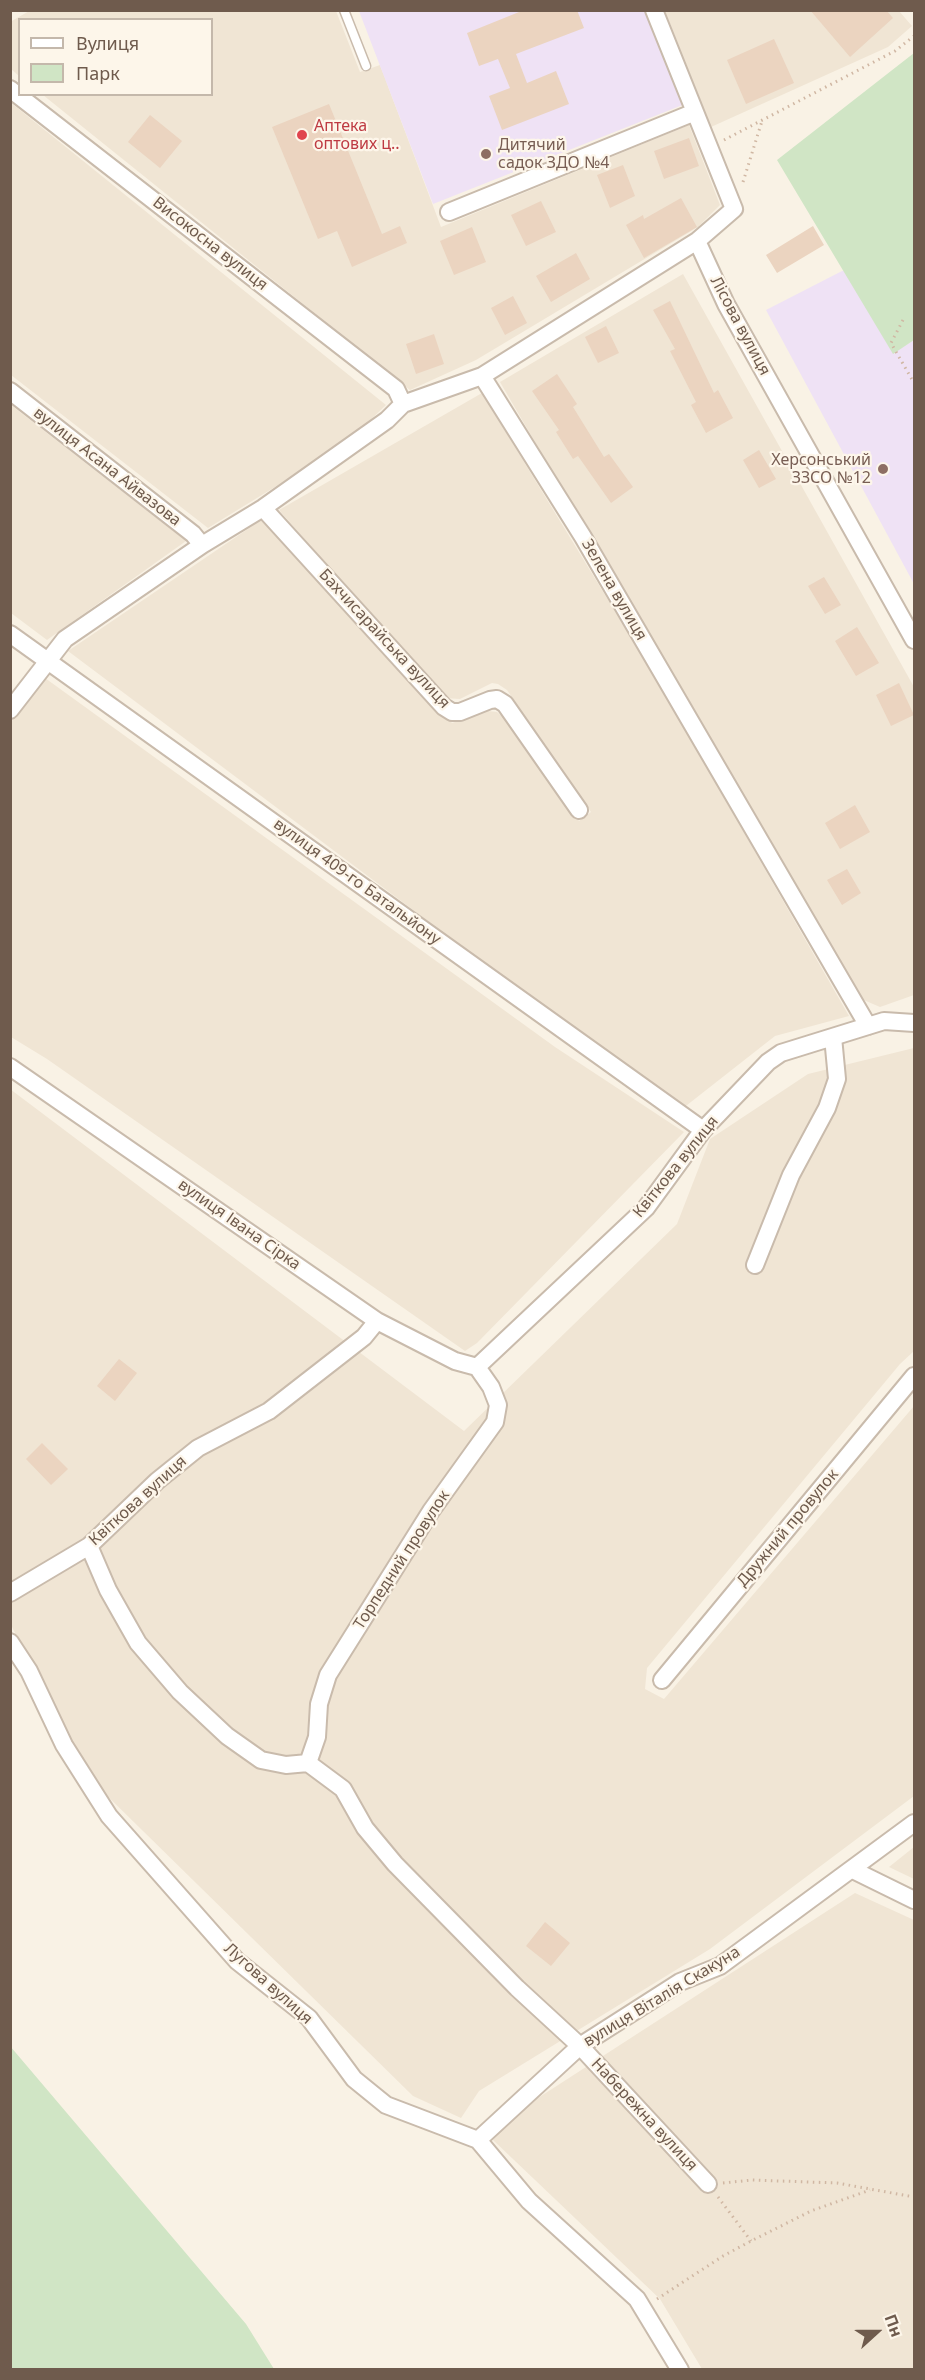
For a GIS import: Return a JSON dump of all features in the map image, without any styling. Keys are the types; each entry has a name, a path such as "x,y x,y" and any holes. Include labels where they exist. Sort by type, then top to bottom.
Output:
{"street":[{"path":"10,710 65,639 202,545 263,508 387,420 403,404 482,376 697,241 734,209 654,10"},
{"name":"Високосна вулиця","path":"19,96 396,389 403,404"},
{"path":"450,212 695,112"},
{"name":"Лісова вулиця","path":"697,241 726,304 915,640"},
{"name":"Зелена вулиця","path":"482,376 583,537 868,1026"},
{"name":"вулиця Асана Айвазова","path":"10,390 193,534 202,545"},
{"name":"Бахчисарайська вулиця","path":"263,508 444,707 452,712 460,712 490,699 497,699 505,704 579,810"},
{"name":"вулиця 409-го Батальйону","path":"10,634 703,1130"},
{"name":"Квіткова вулиця","path":"477,1367 646,1209 703,1130 768,1062 781,1053 884,1021 915,1023"},
{"path":"754,1265 791,1175 827,1108 837,1079 833,1037"},
{"name":"вулиця Івана Сірка","path":"10,1067 376,1321 455,1361 477,1367"},
{"name":"Квіткова вулиця","path":"10,1593 89,1546 157,1480 198,1448 269,1411 364,1337 376,1321"},
{"name":"Торпедний провулок","path":"308,1763 317,1737 319,1704 328,1675 431,1511 495,1422 498,1405 491,1387 477,1367"},
{"name":"Дружний провулок","path":"662,1680 915,1376"},
{"path":"89,1546 108,1590 138,1643 180,1692 226,1736 261,1760 286,1765 308,1763 343,1789 365,1828 395,1864 517,1988 580,2046"},
{"name":"Лугова вулиця","path":"10,1642 29,1671 64,1745 109,1816 237,1961 309,2018 354,2079 386,2105 478,2140 529,2201 637,2299 681,2370"},
{"name":"вулиця Віталія Скакуна","path":"478,2140 580,2046 680,1983 720,1966 915,1823"},
{"path":"853,1870 915,1900"},
{"name":"Набережна вулиця","path":"580,2046 708,2184"}],"lane":[{"path":"344,10 366,66"}],"path":[{"path":"710,148 895,51 915,36"},
{"path":"734,209 762,121"},
{"path":"903,320 891,343 915,383"},
{"path":"708,2184 752,2180 793,2180 837,2183 915,2197"},
{"path":"708,2184 752,2241"},
{"path":"643,2308 723,2256 811,2211 870,2190"}],"shaded area":[{"path":"31,10 336,11 360,72 380,65 441,227 689,125 720,205 698,227 476,360 410,390 44,96 213,96 213,18 18,18 18,75 11,69 10,22"},
{"name":"Дитячий садок ЗДО №4","path":"359,11 647,11 685,104 433,204"},
{"path":"665,11 899,11 912,26 888,47 711,127"},
{"path":"10,102 386,405 366,424 301,471 208,528 11,375"},
{"name":"Херсонський ЗЗСО №12","path":"844,270 893,353 914,340 914,584 766,310"},
{"path":"683,274 914,687 914,995 880,1007 859,998 500,382"},
{"path":"482,393 652,672 849,1016 775,1036 682,1109 68,651 264,518 452,723 488,711 497,712 505,719 579,821 591,812 507,690 492,683 460,699 444,698 279,510"},
{"path":"11,405 186,541 47,640 11,613"},
{"path":"45,678 555,1047 684,1132 477,1343 465,1351 47,1059 11,1037 11,722"},
{"path":"914,1048 914,1351 900,1364 647,1668 645,1689 664,1699 914,1406 914,1796 710,1949 479,2091 461,2118 413,2096 89,1778 11,1625 10,1089 464,1431 677,1224 710,1139 808,1074"},
{"path":"914,1847 914,1879 889,1867"},
{"path":"855,1893 914,1920 914,2369 702,2369 660,2299 493,2140 504,2120"}],"green space":[{"path":"914,53 914,340 893,354 777,160"},
{"path":"10,2046 246,2324 274,2369 11,2369"}],"building":[{"path":"524,10 577,10 584,28 516,54 527,83 556,71 569,104 502,130 489,96 510,88 498,59 479,66 467,33"},
{"path":"810,10 886,10 893,18 850,57"},
{"path":"774,39 794,83 746,104 727,60"},
{"path":"329,104 382,234 400,226 407,243 352,267 337,231 318,239 272,127"},
{"path":"150,115 182,141 160,168 128,142"},
{"path":"689,138 699,166 664,179 654,151"},
{"path":"623,165 635,196 610,208 597,175"},
{"path":"681,198 697,227 644,258 626,225 643,215 644,219"},
{"path":"541,201 556,232 526,246 511,215"},
{"path":"813,226 824,245 777,273 766,255"},
{"path":"472,227 486,262 454,275 440,241"},
{"path":"576,253 590,279 551,302 536,276"},
{"path":"513,296 527,323 505,335 491,308"},
{"path":"670,301 714,393 718,390 733,418 706,433 691,405 696,402 670,351 675,349 653,310"},
{"path":"606,326 619,353 598,363 585,337"},
{"path":"434,334 444,364 416,374 406,344"},
{"path":"557,374 577,404 573,407 604,457 609,454 633,487 611,503 578,456 573,459 556,432 559,430 532,391"},
{"path":"759,450 776,479 759,488 743,460"},
{"path":"824,577 841,605 825,614 808,586"},
{"path":"857,627 879,663 856,676 835,641"},
{"path":"899,683 914,715 891,726 876,695"},
{"path":"855,805 870,832 840,849 825,823"},
{"path":"847,869 861,893 842,905 827,880"},
{"path":"119,1359 137,1373 115,1401 97,1386"},
{"path":"42,1443 68,1469 51,1485 26,1459"},
{"path":"545,1922 570,1943 551,1966 526,1946"}],"place":[{"name":"Аптека оптових ц‥","path":"302,135"},
{"name":"Дитячий садок ЗДО №4","path":"486,154"},
{"name":"Херсонський ЗЗСО №12","path":"883,469"}]}
